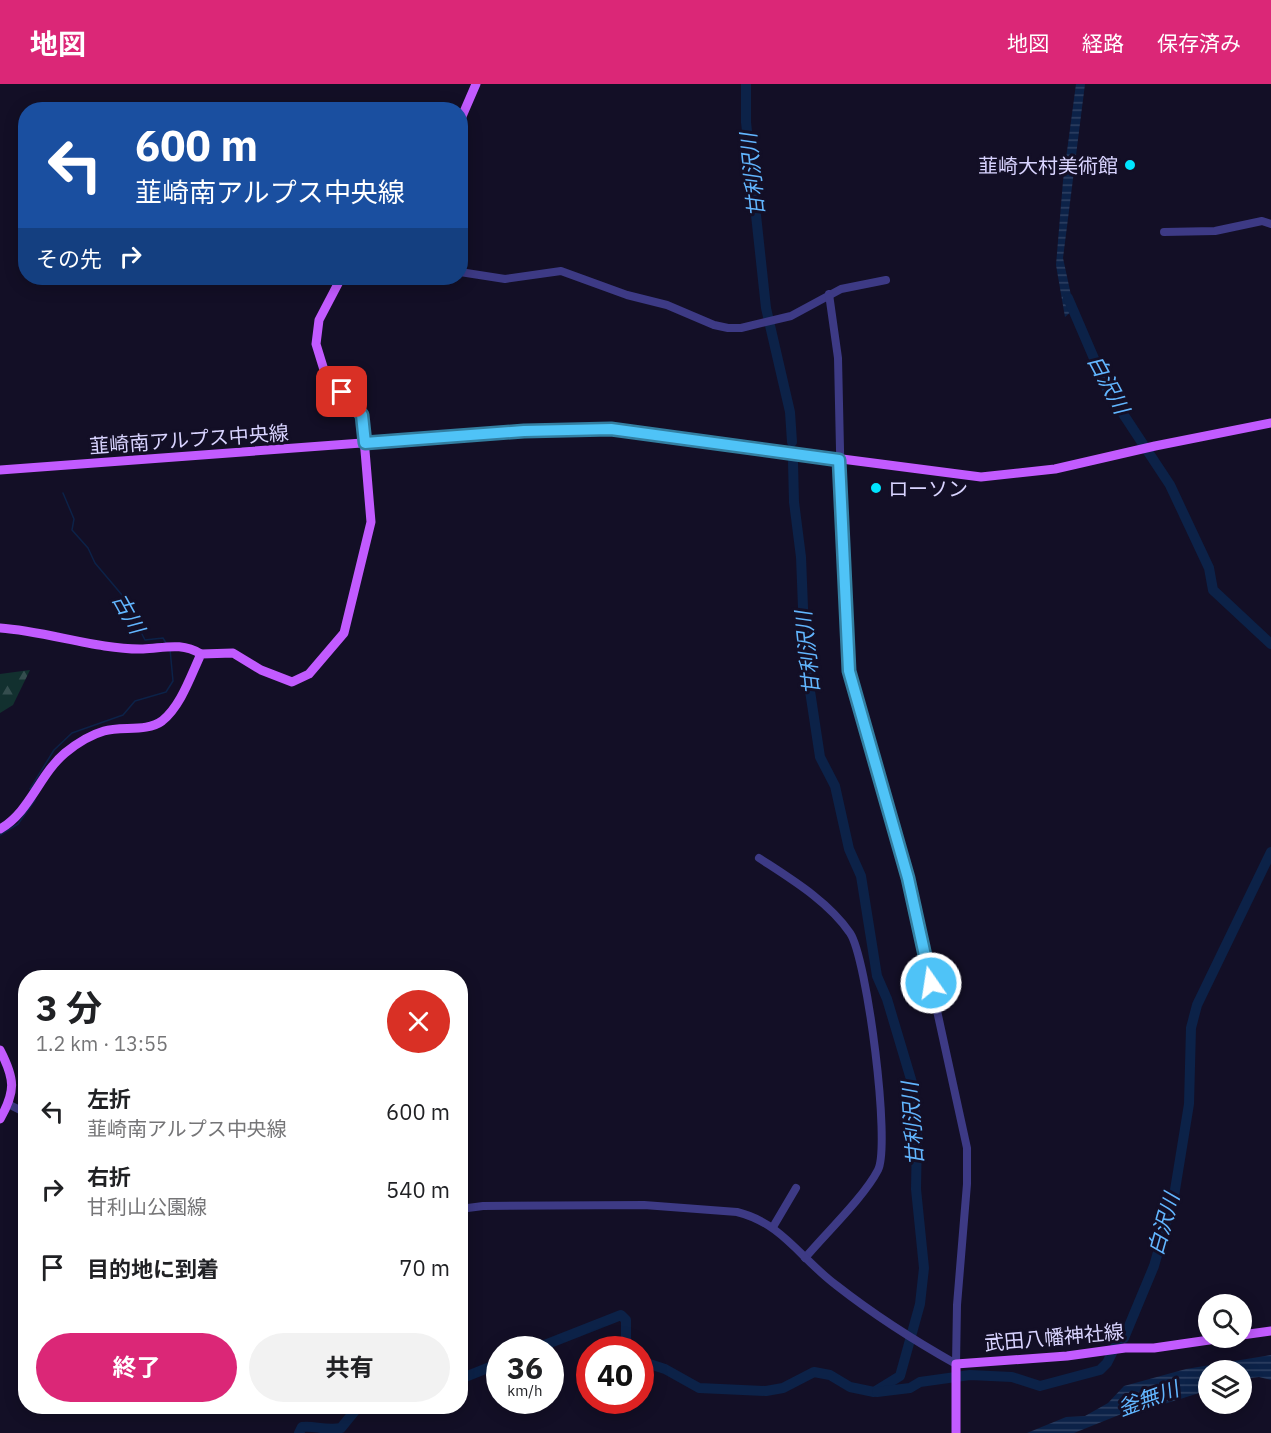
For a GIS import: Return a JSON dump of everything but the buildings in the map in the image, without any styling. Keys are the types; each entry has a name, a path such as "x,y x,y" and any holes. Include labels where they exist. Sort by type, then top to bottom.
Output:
{"main road":[{"path":"468,103 476,84"},
{"path":"0,628 26,629 127,648 178,645 201,654 233,653 261,670 292,682 309,674 344,633 371,522 362,415 324,370 316,344 319,320 337,285"},
{"name":"韮崎南アルプス中央線","path":"0,470 524,431 611,429 981,477 1055,469 1140,449 1271,423"},
{"path":"0,829 16,819 52,766 76,745 105,731 150,726 160,722 175,705 201,654"},
{"path":"0,1050 13,1078 8,1104 0,1119"},
{"path":"1252,1334 1271,1331"},
{"name":"武田八幡神社線","path":"956,1368 1198,1342"},
{"path":"956,1368 956,1433"}],"street":[{"path":"1164,232 1215,231 1262,221 1271,224"},
{"path":"468,273 505,279 561,271 627,295 668,304 714,325 741,328 791,316 829,294 856,285 886,280"},
{"path":"829,294 838,358 839,460 849,671 908,878 967,1148 968,1173 957,1306 956,1368"},
{"path":"759,858 821,902 850,933 858,950 873,1028 881,1159 869,1182 805,1258"},
{"path":"8,1104 18,1109"},
{"path":"773,1227 796,1188"},
{"path":"468,1208 644,1205 737,1212 762,1220 773,1227 837,1287 956,1368"}],"green space":[{"path":"30,670 13,705 0,713 0,674"}],"water":[{"path":"1076,84 1085,84 1063,258 1074,309 1065,317 1056,265 1063,181"},
{"path":"1271,1355 1271,1380 1252,1378 1252,1360 1241,1360"},
{"name":"釜無川","path":"1198,1367 1198,1393 1148,1409 1119,1415 1074,1433 1027,1433 1066,1417 1085,1416 1108,1403 1124,1386"}],"waterway":[{"name":"甘利沢川","path":"746,84 746,122 766,308 790,412 792,442"},
{"name":"白沢川","path":"1068,298 1108,391 1170,485 1209,568 1213,590 1271,644"},
{"name":"甘利沢川","path":"654,1365 699,1388 766,1391 783,1388 814,1372 830,1375 850,1387 874,1392 900,1376 920,1304 924,1268 916,1189 917,1134 913,1086 887,999 877,976 861,876 849,849 835,786 820,757 805,658 801,557 794,502 793,462"},
{"name":"古川","path":"63,493 74,519 72,530 88,548 95,563 122,595 145,640 163,638 166,643"},
{"name":"古川","path":"30,789 54,750 72,733 123,715 135,701 166,692 173,681 170,649"},
{"name":"古川","path":"0,835 18,824 35,800"},
{"name":"白沢川","path":"877,1392 910,1388 920,1382 970,1375 1012,1377 1040,1386 1100,1370 1107,1363 1119,1339 1124,1338 1154,1266 1174,1196 1189,1104 1191,1028 1197,1005 1271,852"},
{"name":"甘利沢川","path":"564,1337 621,1315 626,1320 626,1336"},
{"name":"甘利沢川","path":"468,1376 486,1369"},
{"name":"甘利沢川","path":"299,1433 302,1427 341,1428 352,1414"}],"place":[{"name":"韮崎大村美術館","path":"1130,165"},
{"name":"ローソン","path":"876,488"}],"route":[{"path":"342,392 362,415 365,443 524,431 611,429 779,450 839,460 843,586 849,671 908,878 931,983"}]}
